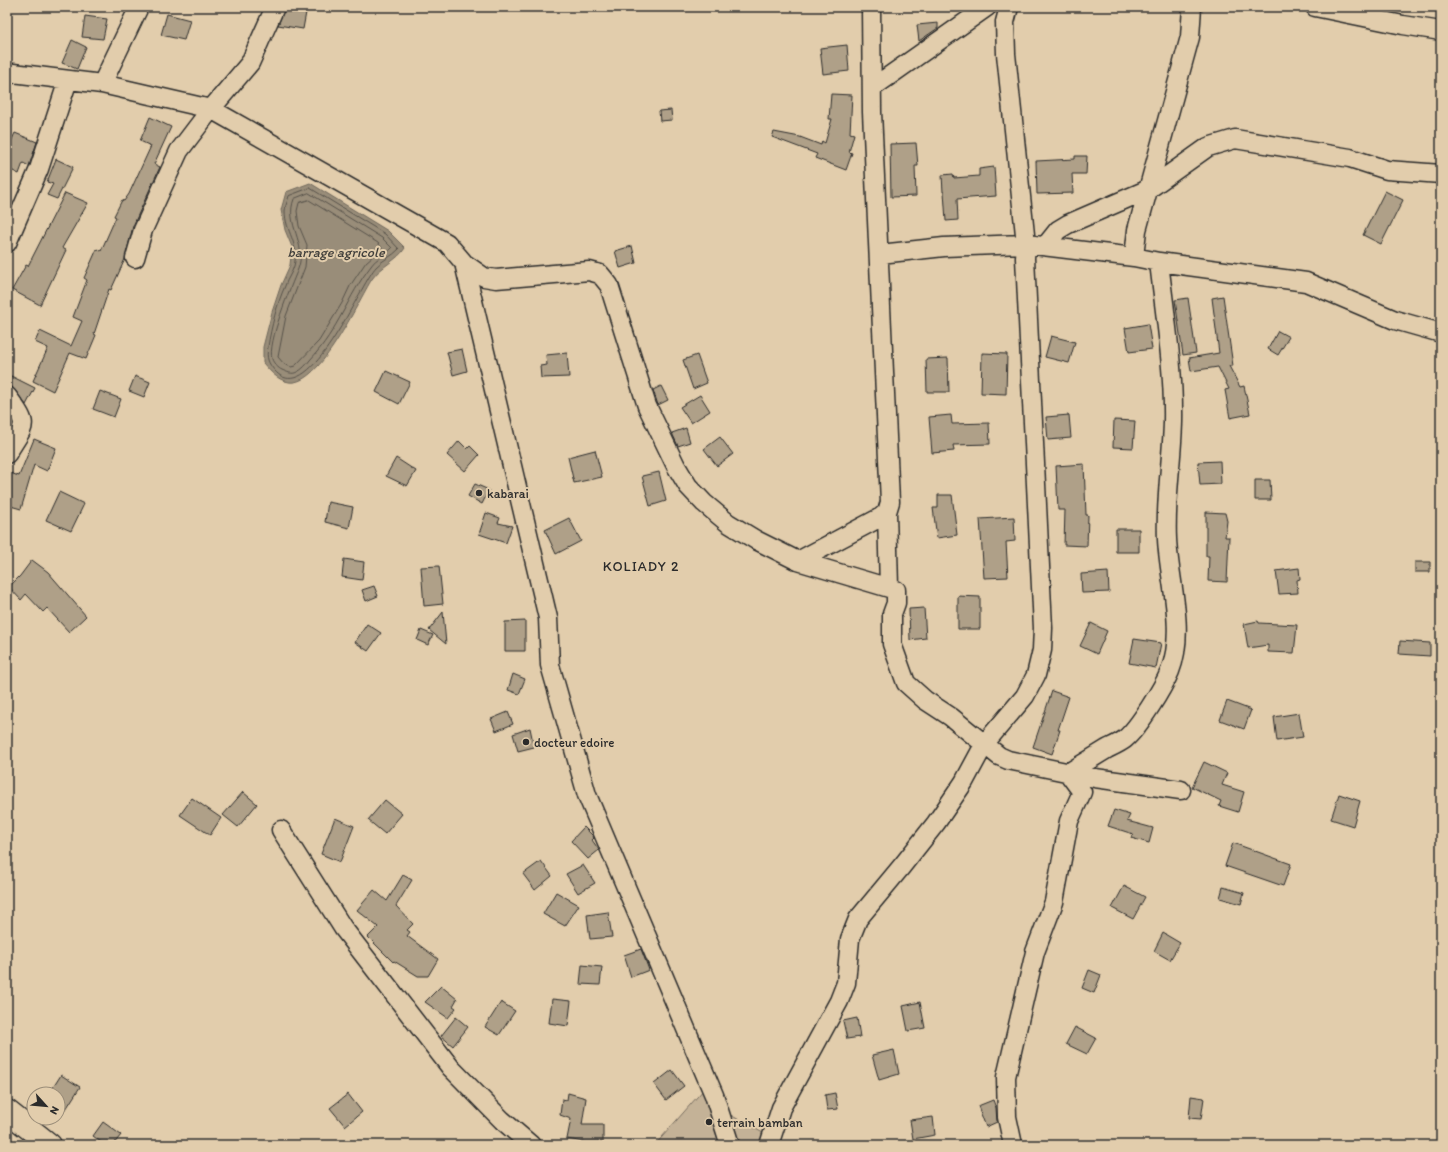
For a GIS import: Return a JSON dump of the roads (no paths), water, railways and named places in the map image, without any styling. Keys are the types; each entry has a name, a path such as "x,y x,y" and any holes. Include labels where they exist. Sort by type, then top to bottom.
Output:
{"main road":[{"path":"7,1111 50,1145"}],"street":[{"path":"102,84 139,7"},
{"path":"134,258 143,230 179,151 250,62 275,7"},
{"path":"871,7 872,88 890,502 887,512 889,587"},
{"path":"872,88 987,7"},
{"path":"769,1145 781,1108 839,1001 846,983 850,939 858,918 936,823 964,782 985,743 1025,696 1032,684 1042,650 1043,628 1025,258 1026,244 1006,54 1005,22 1008,7"},
{"path":"1134,256 1137,230 1190,37 1192,7"},
{"path":"1315,7 1403,25 1441,31"},
{"path":"7,76 13,73 102,84 211,109 447,242 464,263 484,277 496,279 589,271 600,274 609,285 647,406 676,466 688,486 704,503 728,523 756,540 798,561 896,590 897,593 892,614 892,644 906,683 925,700 951,717 985,743 999,756 1008,760 1095,778 1181,790"},
{"path":"7,243 39,169 68,80"},
{"path":"1046,246 1058,230 1068,224 1149,189 1208,148 1235,139 1350,158 1387,170 1441,174"},
{"path":"880,254 944,247 1026,244 1134,256 1159,262 1306,282 1395,320 1440,327"},
{"path":"1013,1145 1007,1117 1006,1077 1035,952 1054,902 1070,821 1082,792 1095,778 1145,713 1170,671 1174,659 1176,635 1175,595 1167,541 1166,507 1171,471 1173,420 1170,353 1159,262"},
{"path":"464,263 548,618 550,665 586,795 714,1095 730,1145"},
{"path":"7,396 23,421 23,429 12,438 7,454"},
{"path":"798,561 887,512"},
{"path":"1068,773 1125,739"},
{"path":"1068,773 1082,792"},
{"path":"281,830 343,928 450,1068 502,1120 531,1145"}],"water":[{"name":"barrage agricole","path":"310,183 388,231 405,248 372,279 337,341 313,371 301,380 289,382 277,377 263,363 263,347 272,312 281,285 290,265 292,247 285,230 281,210 286,192"}],"place":[{"name":"kabarai","path":"479,493"},
{"name":"docteur edoire","path":"526,742"},
{"name":"terrain bamban","path":"709,1122"}],"district":[{"name":"KOLIADY 2","path":"641,566"}]}
